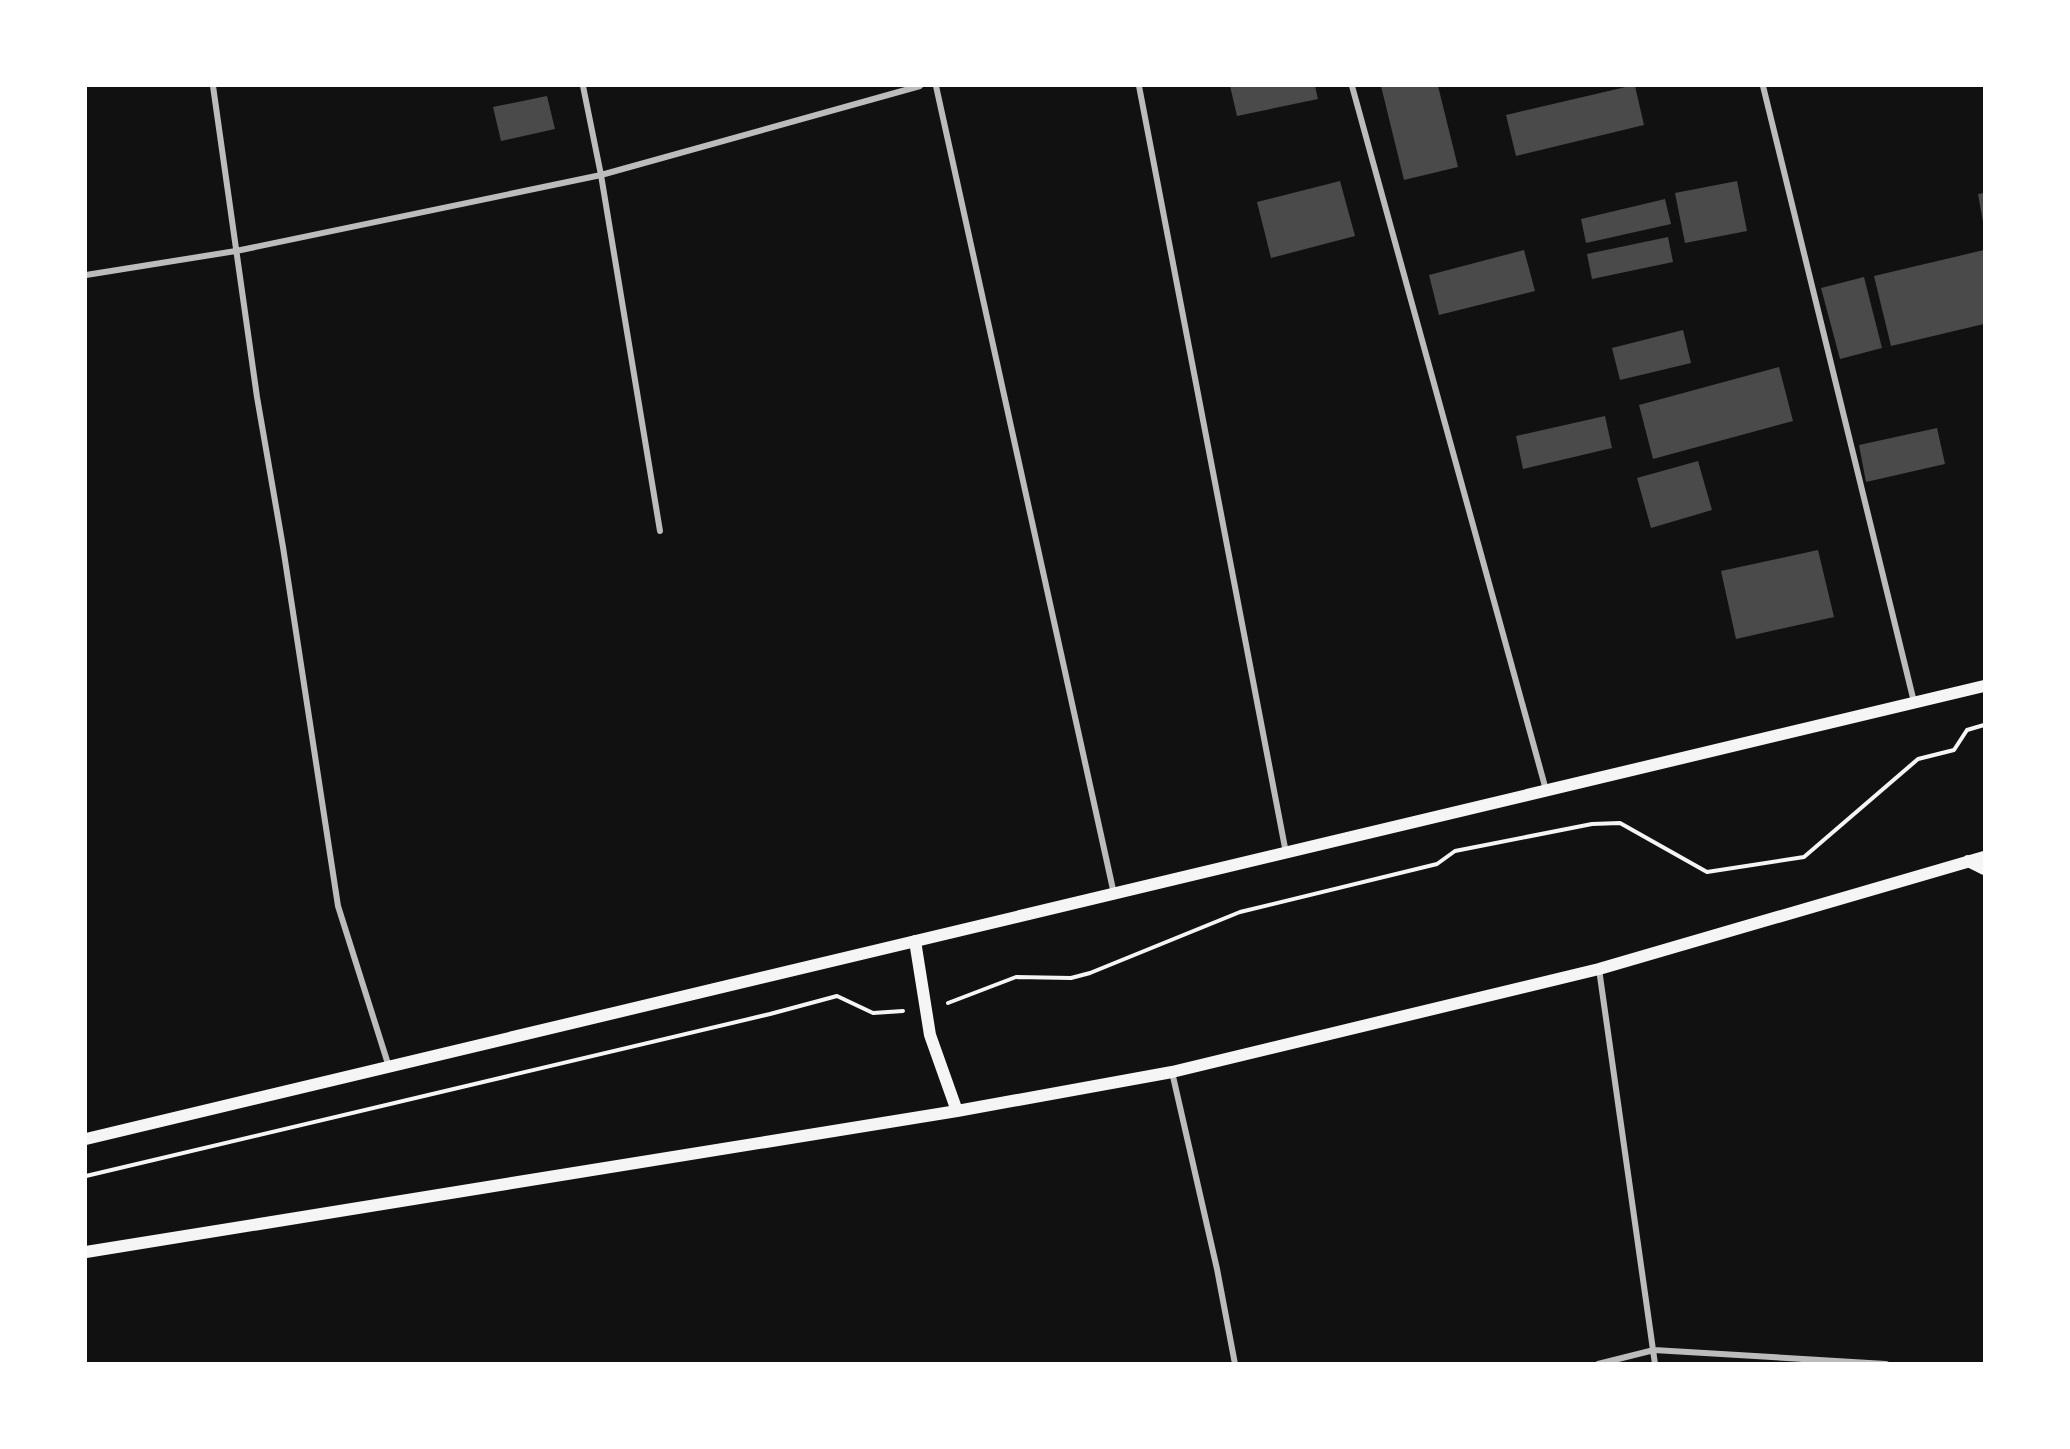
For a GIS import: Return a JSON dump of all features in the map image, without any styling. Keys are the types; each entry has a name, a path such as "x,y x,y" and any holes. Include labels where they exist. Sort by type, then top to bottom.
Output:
{"main road":[{"path":"86,1139 1984,686"},
{"path":"86,1252 957,1111 1172,1072 1599,969 1984,857"},
{"path":"1968,861 1984,869"},
{"path":"915,941 930,1035 957,1111"}],"street":[{"path":"213,86 257,397 284,547 338,906 389,1067"},
{"path":"583,86 601,176 660,531"},
{"path":"86,275 236,251 601,176 920,86"},
{"path":"936,86 1114,894"},
{"path":"1139,86 1286,853"},
{"path":"1352,86 1546,791"},
{"path":"1764,86 1914,703"},
{"path":"1599,969 1655,1364"},
{"path":"1172,1072 1217,1269 1235,1364"},
{"path":"1598,1364 1654,1350 1886,1364"}],"path":[{"path":"86,1176 770,1014 837,996 873,1013 926,1010 1017,977 1071,978 1090,973 1240,912 1437,864 1455,850 1592,824 1620,824 1707,872 1804,857 1918,759 1954,750 1967,730 1984,725"}],"building":[{"path":"1230,86 1315,86 1318,99 1237,116"},
{"path":"1381,86 1438,86 1458,167 1404,180"},
{"path":"1635,86 1644,125 1516,156 1506,115"},
{"path":"547,96 555,129 501,141 493,107"},
{"path":"1340,181 1355,236 1271,258 1257,202"},
{"path":"1737,181 1747,231 1685,243 1675,193"},
{"path":"1984,193 1984,221 1983,222 1978,194"},
{"path":"1665,199 1671,224 1586,243 1581,219"},
{"path":"1668,237 1673,262 1592,279 1587,254"},
{"path":"1524,250 1535,291 1439,315 1429,275"},
{"path":"1984,250 1984,324 1891,346 1874,276"},
{"path":"1864,277 1882,348 1840,359 1821,288"},
{"path":"1683,330 1691,363 1620,380 1612,348"},
{"path":"1779,367 1793,421 1653,459 1639,405"},
{"path":"1605,416 1612,448 1523,469 1516,436"},
{"path":"1937,428 1945,464 1866,482 1859,445"},
{"path":"1698,461 1712,510 1651,528 1637,478"},
{"path":"1818,550 1834,617 1736,639 1721,571"}]}
